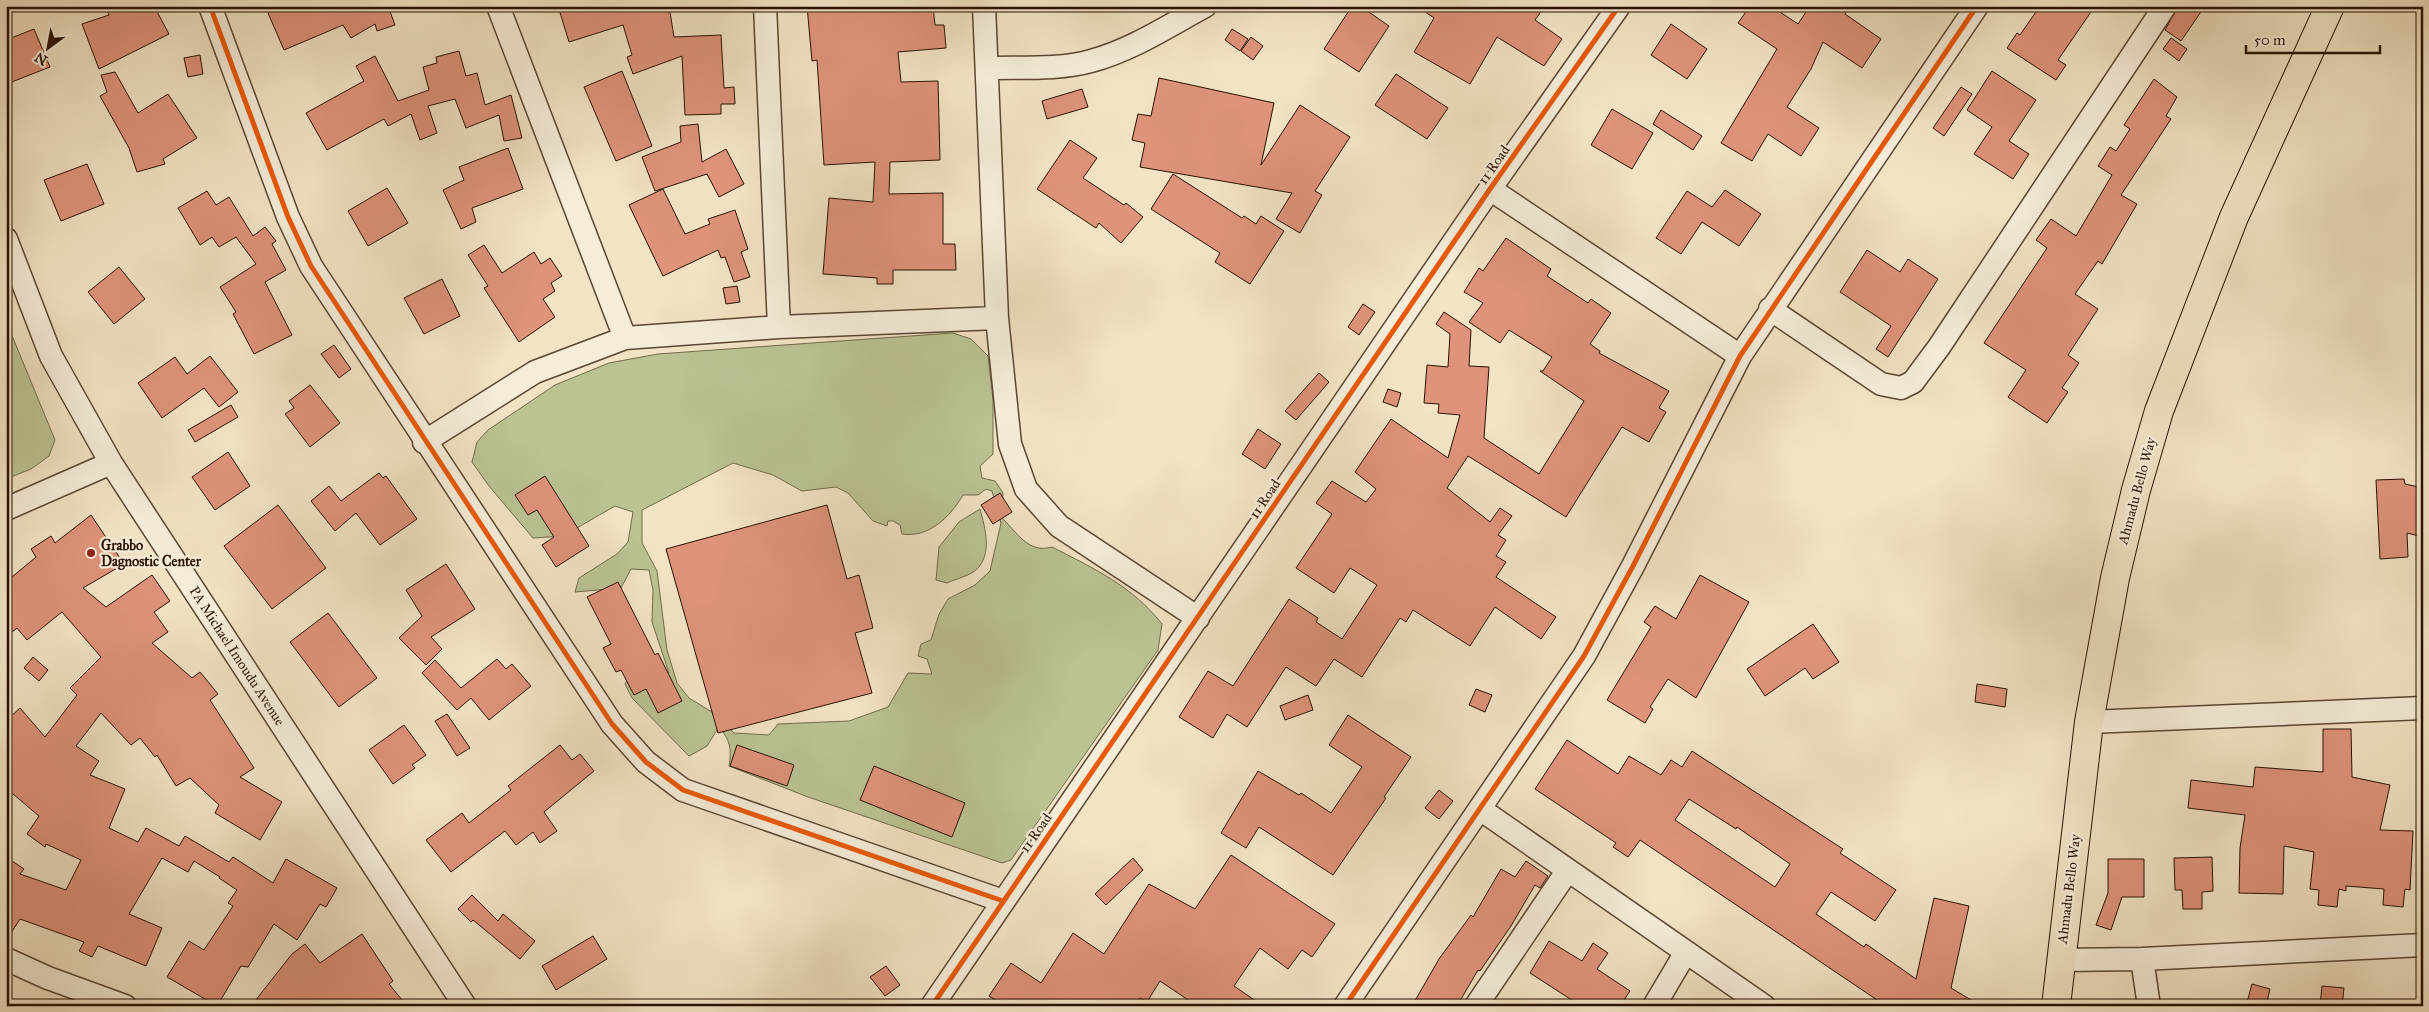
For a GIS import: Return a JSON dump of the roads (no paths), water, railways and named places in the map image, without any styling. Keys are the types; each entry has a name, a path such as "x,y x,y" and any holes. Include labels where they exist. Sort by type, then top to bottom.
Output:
{"main road":[{"name":"Ahmadu Bello Way","path":"2056,1006 2089,722 2115,578 2136,490 2158,411 2234,217 2330,6"}],"street":[{"path":"210,6 288,216 311,266 424,442 612,724 646,762 684,790 1003,900"},
{"path":"498,6 624,338"},
{"path":"765,6 779,327"},
{"path":"984,6 997,318 1010,444 1026,489 1060,526 1198,618"},
{"path":"988,68 1090,62 1126,50 1205,6"},
{"name":"11 Road","path":"932,1006 1490,189 1619,6"},
{"path":"1345,1006 1584,656 1633,566 1740,356 1770,309 1977,6"},
{"path":"1770,309 1881,384 1901,388 1913,382 1939,347 2165,6"},
{"path":"1490,189 1740,356"},
{"name":"PA Michael Imoudu Avenue","path":"6,239 51,356 111,463 465,1006"},
{"path":"424,442 535,372 624,338 779,327 997,318"},
{"path":"6,509 111,463"},
{"path":"2089,722 2423,708"},
{"path":"1480,809 1764,1006"},
{"path":"1476,1006 1568,870"},
{"path":"2060,960 2142,959 2423,945"},
{"path":"1654,1006 1686,952"},
{"path":"2142,959 2149,1006"},
{"path":"6,960 48,978 125,1006"}],"place":[{"name":"Grabbo Dagnostic Center","path":"91,553"}]}
